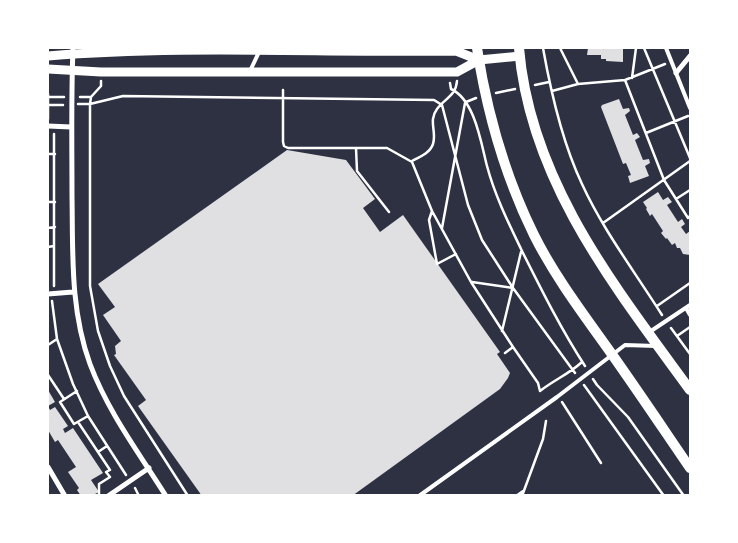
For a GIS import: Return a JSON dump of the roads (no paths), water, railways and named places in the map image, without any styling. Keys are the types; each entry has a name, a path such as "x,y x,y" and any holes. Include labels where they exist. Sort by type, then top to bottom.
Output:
{"main road":[{"path":"477,48 485,96 496,138 507,172 534,235 566,290 690,468"},
{"path":"520,52 524,86 535,126 558,189 585,241 690,390"}],"street":[{"path":"48,56 72,51 296,49 456,51 479,60"},
{"path":"72,51 73,292 82,340 99,387 166,496"},
{"path":"48,69 101,72 457,72 479,60 520,52"},
{"path":"676,73 690,56"},
{"path":"48,126 72,127"},
{"path":"48,294 73,292"},
{"path":"48,467 65,496"},
{"path":"108,496 149,468"}],"lane":[{"path":"666,48 690,108"},
{"path":"250,71 260,50"},
{"path":"648,333 688,307 690,315"},
{"path":"419,496 558,397 626,345 658,346"}]}
